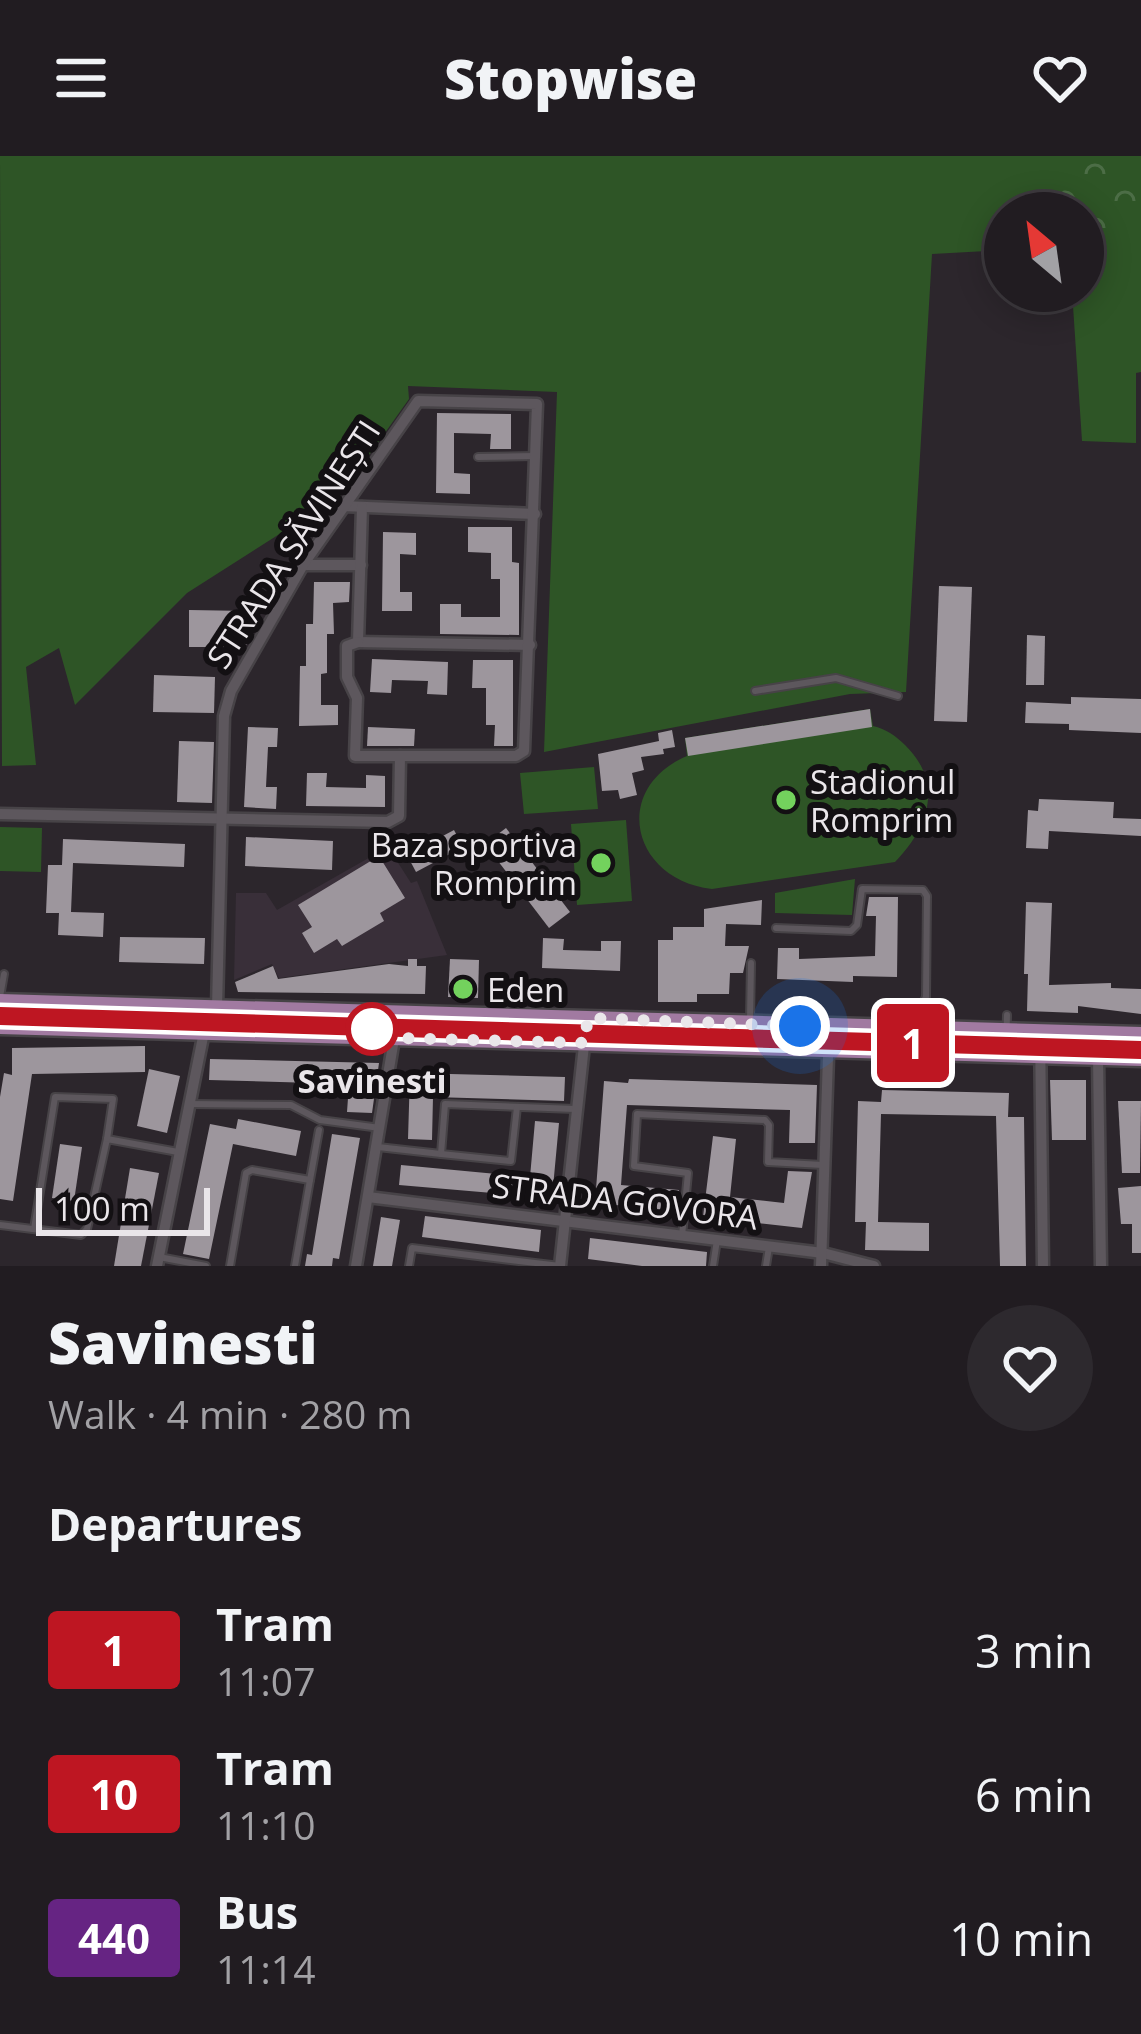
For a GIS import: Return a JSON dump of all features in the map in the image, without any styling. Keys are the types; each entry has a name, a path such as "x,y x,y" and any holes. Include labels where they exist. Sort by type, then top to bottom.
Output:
{"main road":[{"path":"0,1000 830,1027 919,1029 1006,1023 1040,1032 1141,1035"},
{"path":"0,1026 1141,1058"}],"street":[{"name":"STRADA SĂVINEȘTI","path":"217,1008 227,700 303,566 418,401 537,404 538,456"},
{"path":"0,814 395,821 399,816 400,756 520,754 526,746 538,456"},
{"path":"343,506 536,514"},
{"name":"STRADA SĂVINEȘTI","path":"362,507 358,642 347,646 347,677 357,698 355,756 400,756"},
{"path":"303,566 361,565"},
{"path":"358,642 530,645"},
{"path":"560,1266 587,1018"},
{"path":"822,1260 830,1027"},
{"path":"158,1262 204,1032"},
{"path":"1040,1032 1043,1266"},
{"path":"356,1266 394,1039"},
{"path":"1098,1057 1100,1266"},
{"name":"STRADA GOVORA","path":"368,1197 769,1246 822,1260 874,1266"}],"lane":[{"path":"478,457 538,456"},
{"path":"755,691 836,678 898,696"},
{"path":"776,928 851,931 857,925 862,889 923,890 927,896 926,997 919,1010 919,1029"},
{"path":"750,1024 751,963"},
{"path":"0,1000 4,974"},
{"path":"1006,1023 1006,1055"},
{"path":"0,1226 34,1229 85,1233 113,1099 55,1097 34,1229"},
{"path":"190,1104 291,1105 320,1120 380,1128"},
{"path":"441,1154 445,1104 579,1109"},
{"path":"376,1147 511,1161 517,1107"},
{"path":"682,1236 688,1173 634,1166 637,1114 765,1120 770,1125 768,1162 827,1165"},
{"path":"295,1266 319,1130"},
{"path":"106,1139 180,1152"},
{"path":"230,1266 247,1174 252,1170 310,1180"},
{"path":"713,1266 717,1240"},
{"path":"766,1266 769,1246"},
{"path":"409,1266 412,1248 560,1266"},
{"path":"158,1262 206,1266"}],"shaded area":[{"path":"388,847 411,883 417,881 447,955 279,978 272,964 234,980 236,893 266,893 277,910"}],"green space":[{"path":"0,156 1141,156 1141,372 1136,373 1136,443 1082,441 1073,312 1104,312 1104,192 984,192 984,251 932,254 906,692 850,694 544,752 557,392 408,386 409,399 318,527 303,519 187,593 75,705 59,648 26,667 36,765 2,766"},
{"path":"1058,156 1141,156 1141,240 1104,244 1104,192 1062,192"},
{"name":"Stadionul Romprim","path":"870,709 873,726 894,736 917,760 928,789 923,820 895,862 712,889 685,882 649,852 641,832 640,810 647,789 663,771 687,756 685,738"},
{"name":"Baza sportiva Romprim","path":"594,767 598,809 524,814 520,773"},
{"name":"Baza sportiva Romprim","path":"626,820 632,901 577,905 571,824"},
{"path":"0,827 42,828 41,872 0,871"},
{"path":"855,879 852,915 775,913 775,893"}],"building":[{"path":"437,413 511,414 511,449 490,449 491,434 454,433 454,473 470,474 470,494 436,493"},
{"path":"468,527 512,527 512,562 519,563 519,635 440,634 440,604 461,604 461,617 500,617 500,579 491,579 491,553 468,552"},
{"path":"383,532 416,533 416,555 400,554 400,592 412,592 412,611 382,611"},
{"path":"314,582 350,582 349,602 333,603 334,634 327,634 327,673 321,674 321,705 338,705 338,725 299,726 300,666 306,666 306,624 313,624"},
{"path":"939,586 972,587 967,722 934,721"},
{"path":"189,610 249,611 245,647 189,647"},
{"path":"1027,635 1045,636 1044,685 1026,685"},
{"path":"372,659 448,662 447,695 427,694 428,681 392,680 391,693 370,692"},
{"path":"473,660 513,660 513,746 494,746 495,725 486,725 486,688 472,688"},
{"path":"154,675 215,677 214,713 153,712"},
{"path":"1071,697 1141,699 1141,733 1025,723 1026,702 1071,704"},
{"path":"870,709 872,727 688,756 685,738"},
{"path":"248,727 278,728 277,747 268,747 266,787 277,787 276,809 244,807"},
{"path":"368,727 415,729 414,746 367,746"},
{"path":"672,730 675,747 663,749 664,754 641,757 644,770 632,773 637,795 620,799 618,790 602,791 598,754 659,741 658,733"},
{"path":"179,741 214,742 212,803 177,802"},
{"path":"307,773 327,773 326,787 366,788 366,775 385,776 385,807 306,806"},
{"path":"1039,799 1114,802 1113,818 1141,819 1141,836 1049,831 1048,849 1026,848 1028,810 1038,811"},
{"path":"506,828 570,912 549,928 485,844"},
{"path":"454,830 463,847 416,872 407,855"},
{"path":"246,837 333,841 332,870 245,866"},
{"path":"63,839 185,844 184,867 73,863 71,912 104,913 103,937 58,935 59,913 46,913 48,865 62,865"},
{"path":"379,856 405,898 380,913 384,921 342,946 337,939 314,953 302,933 312,927 298,905"},
{"path":"869,897 898,897 897,977 853,976 853,982 777,979 778,948 799,948 799,959 875,956 876,916 866,916"},
{"path":"762,900 761,925 726,924 725,946 749,946 743,973 730,973 729,994 697,994 697,1002 658,1002 658,940 673,940 673,927 704,927 704,909"},
{"path":"1026,902 1052,903 1049,985 1111,983 1111,988 1141,989 1141,1014 1078,1006 1078,1013 1027,1011"},
{"path":"120,937 205,938 204,964 119,962"},
{"path":"543,938 564,939 563,950 601,951 601,941 621,941 620,971 542,968"},
{"path":"408,959 426,966 425,994 238,992 235,982 273,966 278,979 389,964 408,966"},
{"path":"450,959 479,960 478,998 448,997"},
{"path":"145,1046 145,1072 32,1074 13,1201 0,1199 0,1097 4,1073 12,1075 12,1048"},
{"path":"210,1059 379,1063 372,1113 347,1112 349,1084 209,1080"},
{"path":"149,1069 180,1076 167,1133 137,1126"},
{"path":"410,1073 565,1077 564,1101 433,1097 432,1140 408,1139"},
{"path":"629,1079 817,1085 815,1143 789,1143 790,1110 627,1105 621,1185 679,1190 677,1211 595,1203 604,1081 628,1083"},
{"path":"1050,1080 1086,1080 1086,1140 1052,1140"},
{"path":"882,1090 1009,1093 1008,1117 1024,1117 1026,1266 1000,1266 996,1116 881,1114 878,1222 929,1223 929,1251 865,1250 866,1222 855,1222 858,1101 881,1102"},
{"path":"1118,1101 1141,1101 1140,1173 1122,1173"},
{"path":"238,1119 301,1131 296,1156 233,1144 209,1259 183,1254 210,1124 236,1129"},
{"path":"535,1121 559,1123 552,1198 399,1185 401,1165 530,1177"},
{"path":"332,1134 360,1138 339,1259 333,1258 332,1266 305,1266 307,1254 312,1255"},
{"path":"713,1136 736,1139 730,1197 784,1203 788,1171 812,1172 802,1228 703,1217"},
{"path":"60,1144 82,1147 74,1201 52,1198"},
{"path":"130,1168 159,1173 141,1266 114,1266"},
{"path":"1141,1186 1141,1253 1132,1253 1132,1224 1121,1224 1118,1188"},
{"path":"425,1216 541,1230 539,1252 422,1237"},
{"path":"381,1217 400,1220 392,1266 373,1266"},
{"path":"590,1238 707,1252 706,1266 642,1266 588,1259"}],"tram line":[{"path":"0,1016 1141,1050"},
{"name":"1","path":"0,1016 1141,1050"}],"place":[{"name":"Stadionul Romprim","path":"786,800"},
{"name":"Baza sportiva Romprim","path":"601,863"},
{"name":"Eden","path":"463,989"},
{"name":"Savinesti","path":"372,1029"}],"route":[{"path":"372,1029 359,1037 586,1043 587,1018 800,1026"}]}
